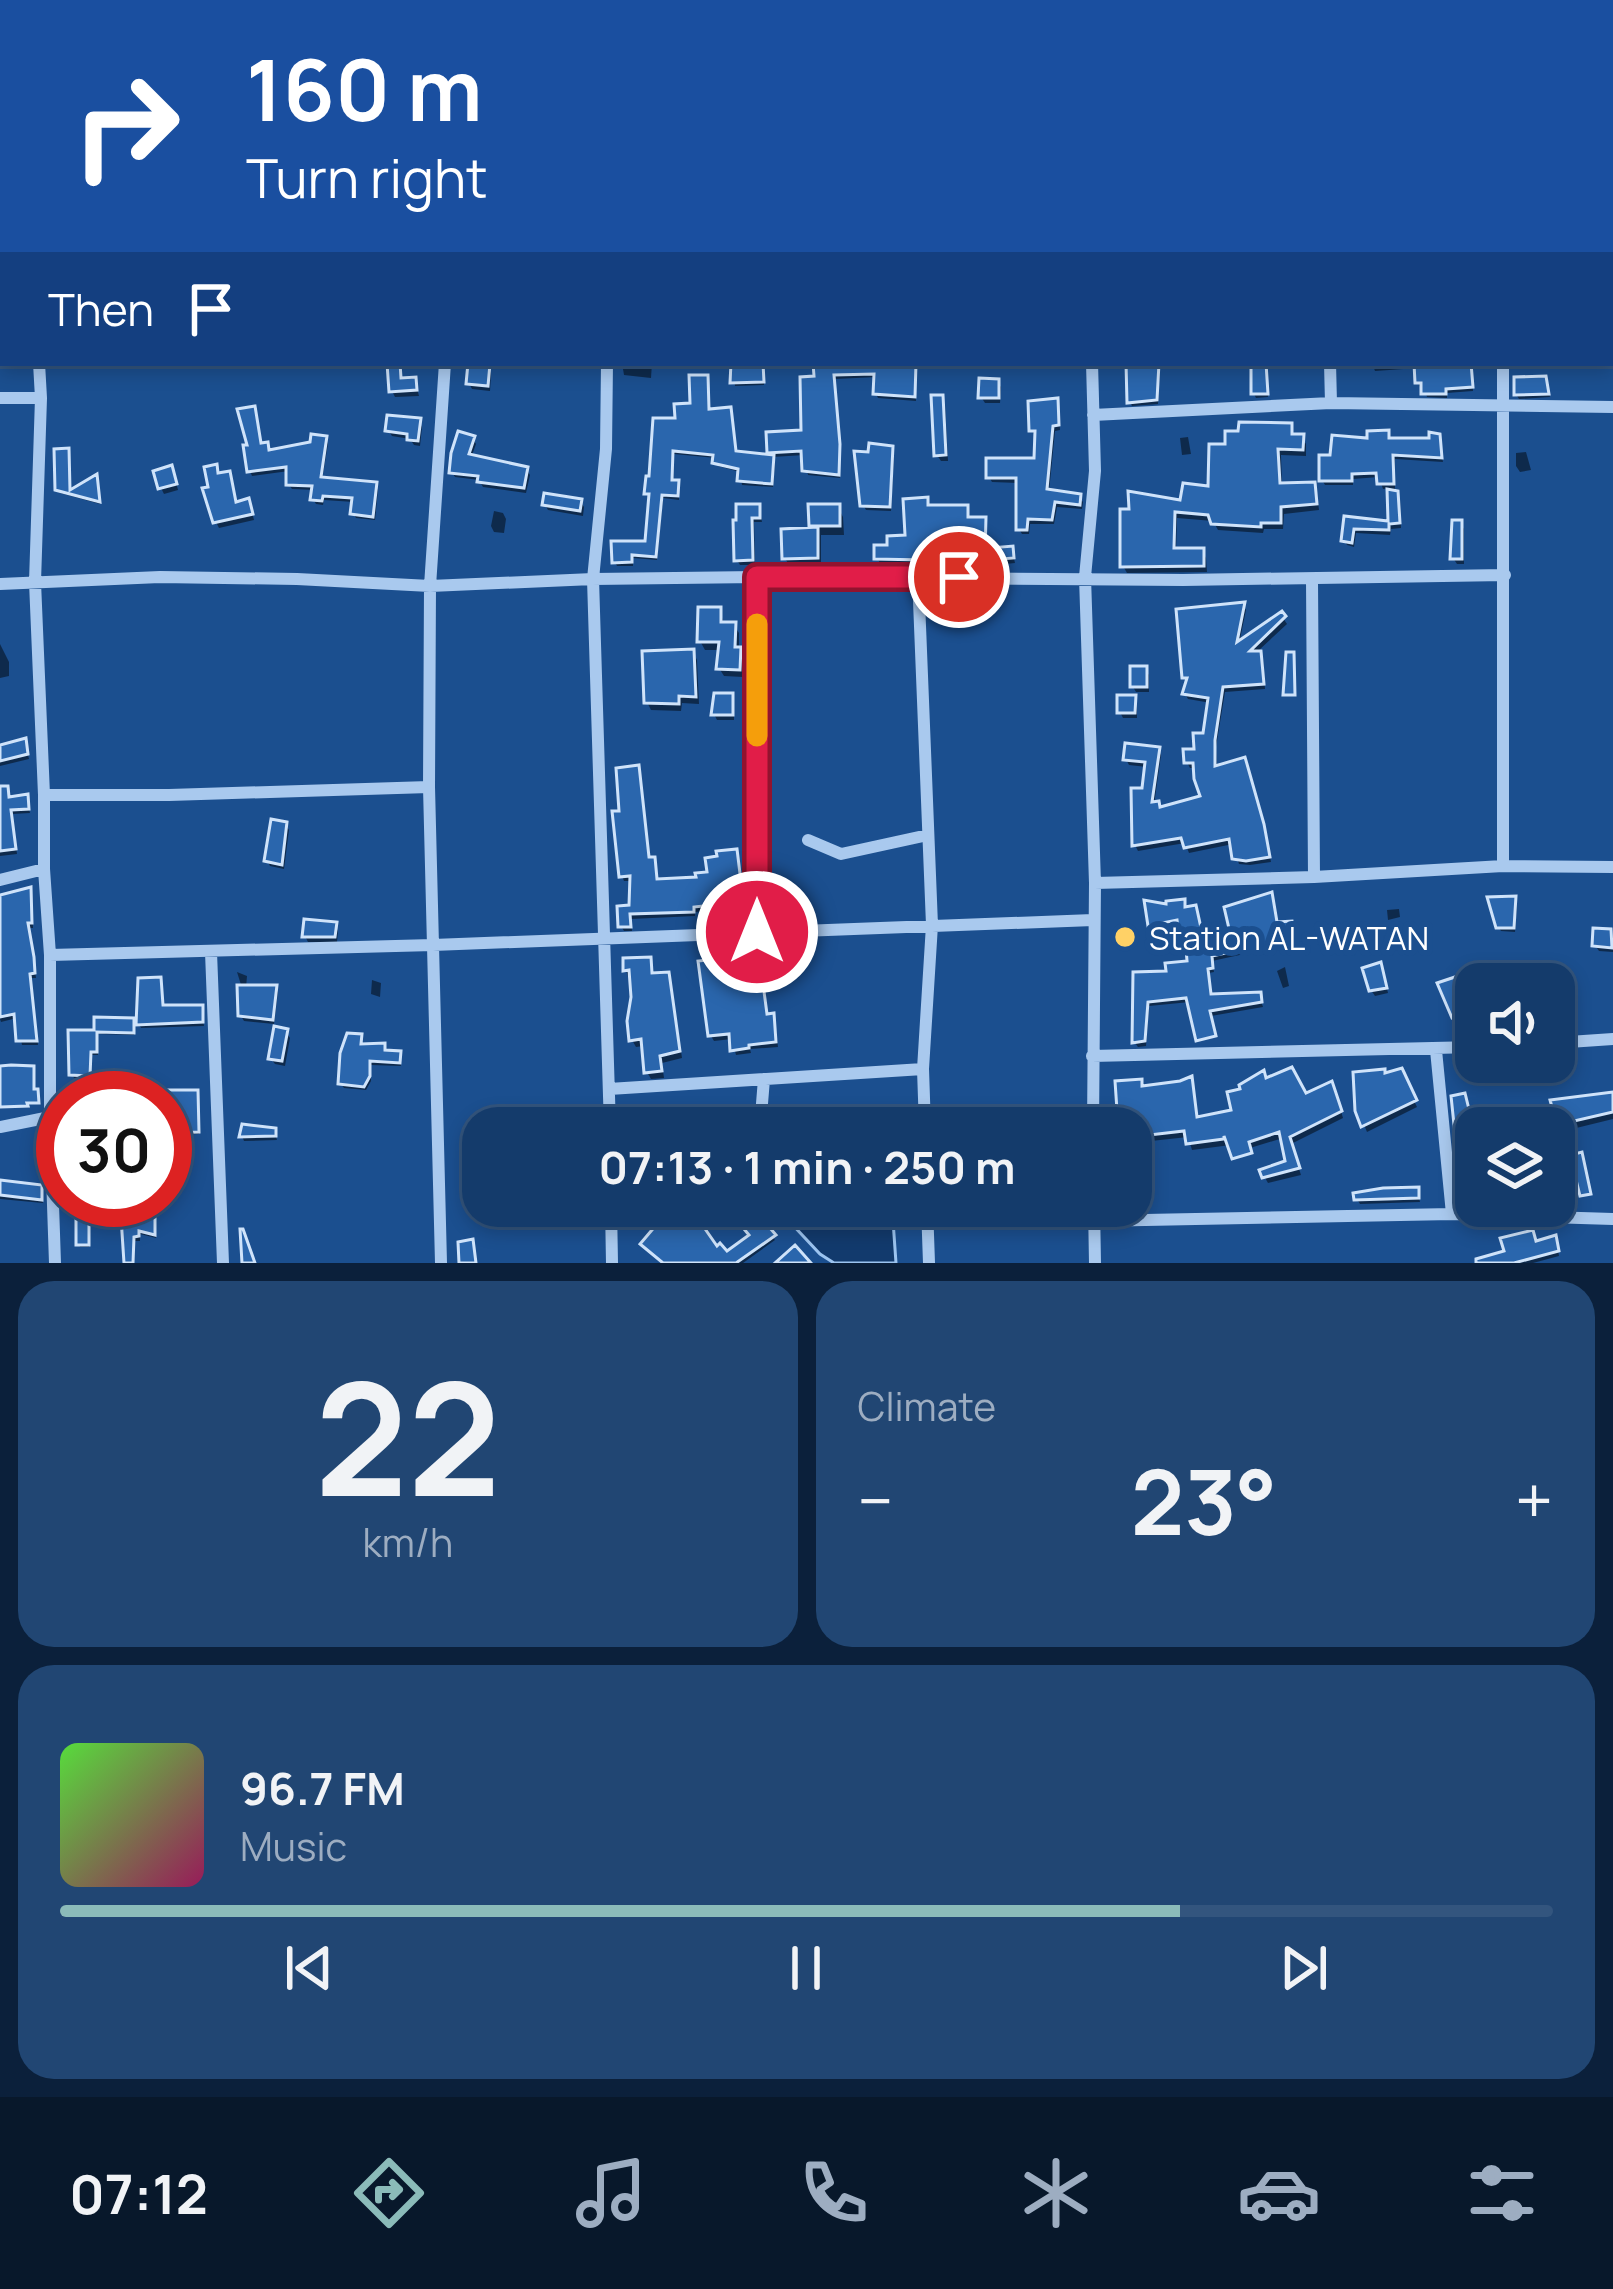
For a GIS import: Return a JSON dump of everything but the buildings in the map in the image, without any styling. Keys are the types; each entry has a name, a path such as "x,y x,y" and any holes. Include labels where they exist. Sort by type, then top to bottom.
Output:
{"street":[{"path":"39,366 35,582 50,1071"},
{"path":"441,1263 429,788 430,586 445,366"},
{"path":"607,366 606,449 593,579 609,1107"},
{"path":"1092,366 1095,471 1085,577 1095,883 1093,1107"},
{"path":"1330,366 1331,403"},
{"path":"1503,366 1503,866"},
{"path":"0,398 41,398"},
{"path":"1093,415 1331,403 1613,407"},
{"path":"0,584 160,577 430,586 757,577 1312,580 1505,575"},
{"path":"918,576 932,925 924,1107"},
{"path":"757,577 757,932"},
{"path":"1312,580 1314,877"},
{"path":"44,795 429,788"},
{"path":"808,840 841,854 928,835"},
{"path":"1095,883 1503,866 1613,867"},
{"path":"0,880 44,869"},
{"path":"50,956 1093,920"},
{"path":"211,952 223,1263"},
{"path":"1575,1041 1613,1040"},
{"path":"1092,1056 1455,1048"},
{"path":"1436,1049 1452,1214"},
{"path":"609,1089 923,1069"},
{"path":"762,1107 764,1079"},
{"path":"0,1126 36,1120"},
{"path":"1152,1213 1613,1219"},
{"path":"55,1227 56,1263"},
{"path":"611,1227 612,1263"},
{"path":"928,1227 929,1263"},
{"path":"1094,1227 1095,1263"}],"water":[{"path":"795,1227 893,1227 896,1263 834,1263"}],"slow traffic":[{"path":"757,624 757,736"}],"place":[{"name":"Station AL-WATAN","path":"1125,937"}],"route":[{"path":"757,932 757,577 959,577"}]}
